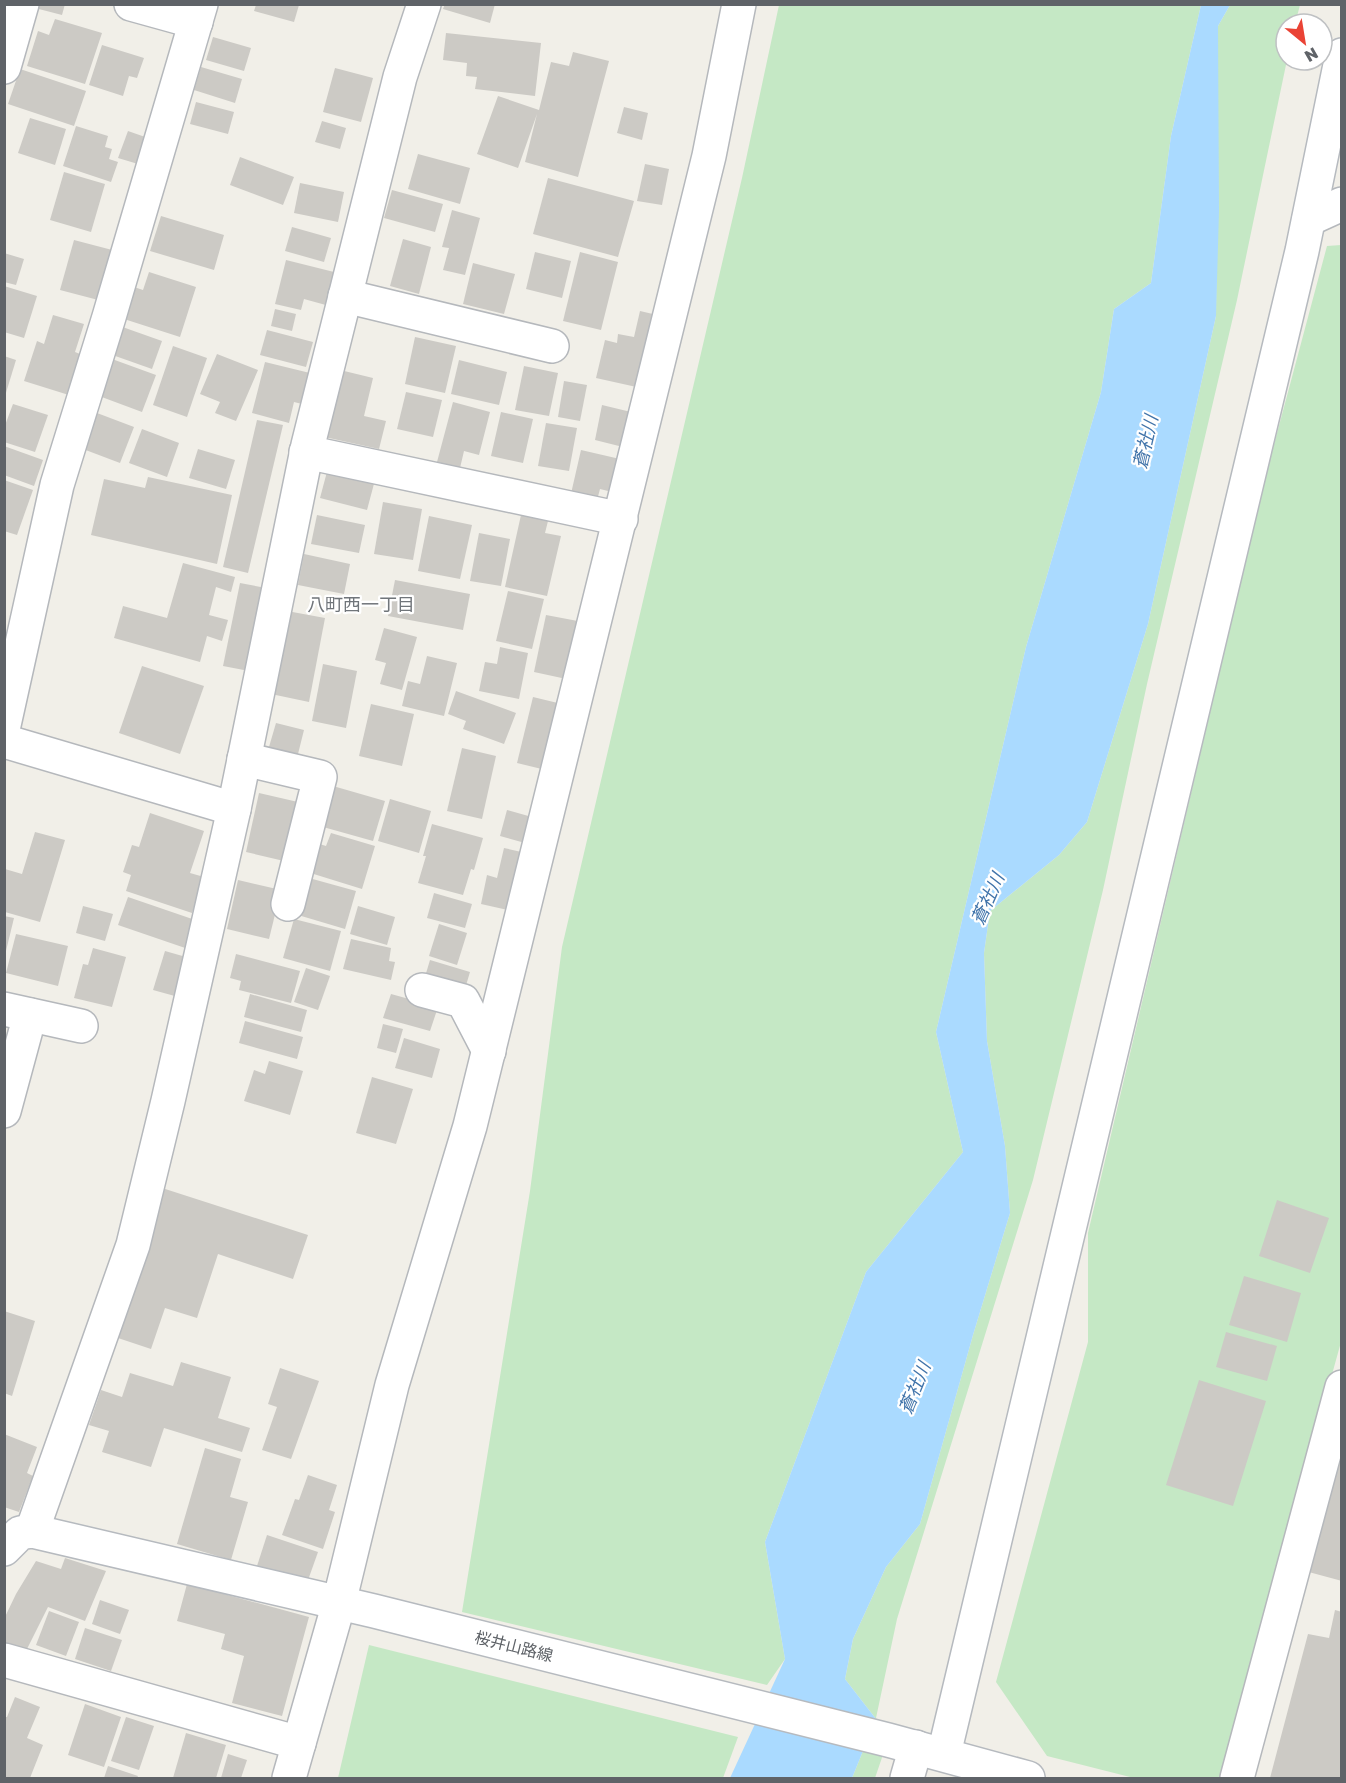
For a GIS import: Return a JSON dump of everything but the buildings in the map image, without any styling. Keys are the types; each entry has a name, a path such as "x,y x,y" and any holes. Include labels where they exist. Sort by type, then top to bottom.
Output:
{"street":[{"path":"4,67 22,4"},
{"path":"4,725 57,485 110,317 199,13 131,4"},
{"path":"12,1542 133,1245 234,809 306,452 400,77 424,4"},
{"path":"289,1779 339,1603 392,1385 470,1126 710,156 739,4"},
{"path":"907,1779 1309,219 1341,55"},
{"path":"1309,219 1341,204"},
{"path":"345,296 552,346"},
{"path":"306,452 621,519"},
{"path":"4,741 234,809"},
{"path":"244,759 320,777 288,904"},
{"path":"422,990 463,1001 489,1051"},
{"path":"4,1111 17,1012 81,1026"},
{"path":"1237,1779 1341,1387"},
{"name":"桜井山路線","path":"12,1542 374,1611 916,1747 1028,1779"},
{"path":"4,1660 299,1743"}],"green space":[{"path":"779,5 1201,5 1171,136 1151,283 1114,309 1101,392 1026,647 936,1032 963,1152 866,1272 765,1542 785,1659 767,1685 462,1612 530,1191 562,947 742,178"},
{"path":"1230,5 1300,5 1298,12 1274,12 1274,72 1284,72 1237,300 1147,684 1103,890 1033,1180 897,1619 876,1718 888,1740 875,1778 852,1778 876,1719 845,1679 853,1639 886,1567 920,1524 1010,1213 1005,1146 987,1041 984,953 990,911 1059,855 1087,822 1148,624 1216,316 1218,26"},
{"path":"1341,245 1341,1342 1220,1778 1134,1778 1047,1756 996,1682 1088,1342 1088,1233 1264,482 1327,246"},
{"path":"369,1645 738,1737 723,1778 338,1778"}],"water":[{"name":"蒼社川","path":"1201,5 1230,5 1218,26 1219,211 1216,316 1148,624 1087,822 1059,855 990,911 984,953 987,1041 1005,1146 1010,1213 920,1524 886,1567 853,1639 845,1679 876,1719 852,1778 730,1778 785,1659 765,1542 866,1272 963,1152 936,1032 1026,647 1101,392 1114,309 1151,283 1171,136"}],"district":[{"name":"八町西一丁目","path":"361,605"}]}
